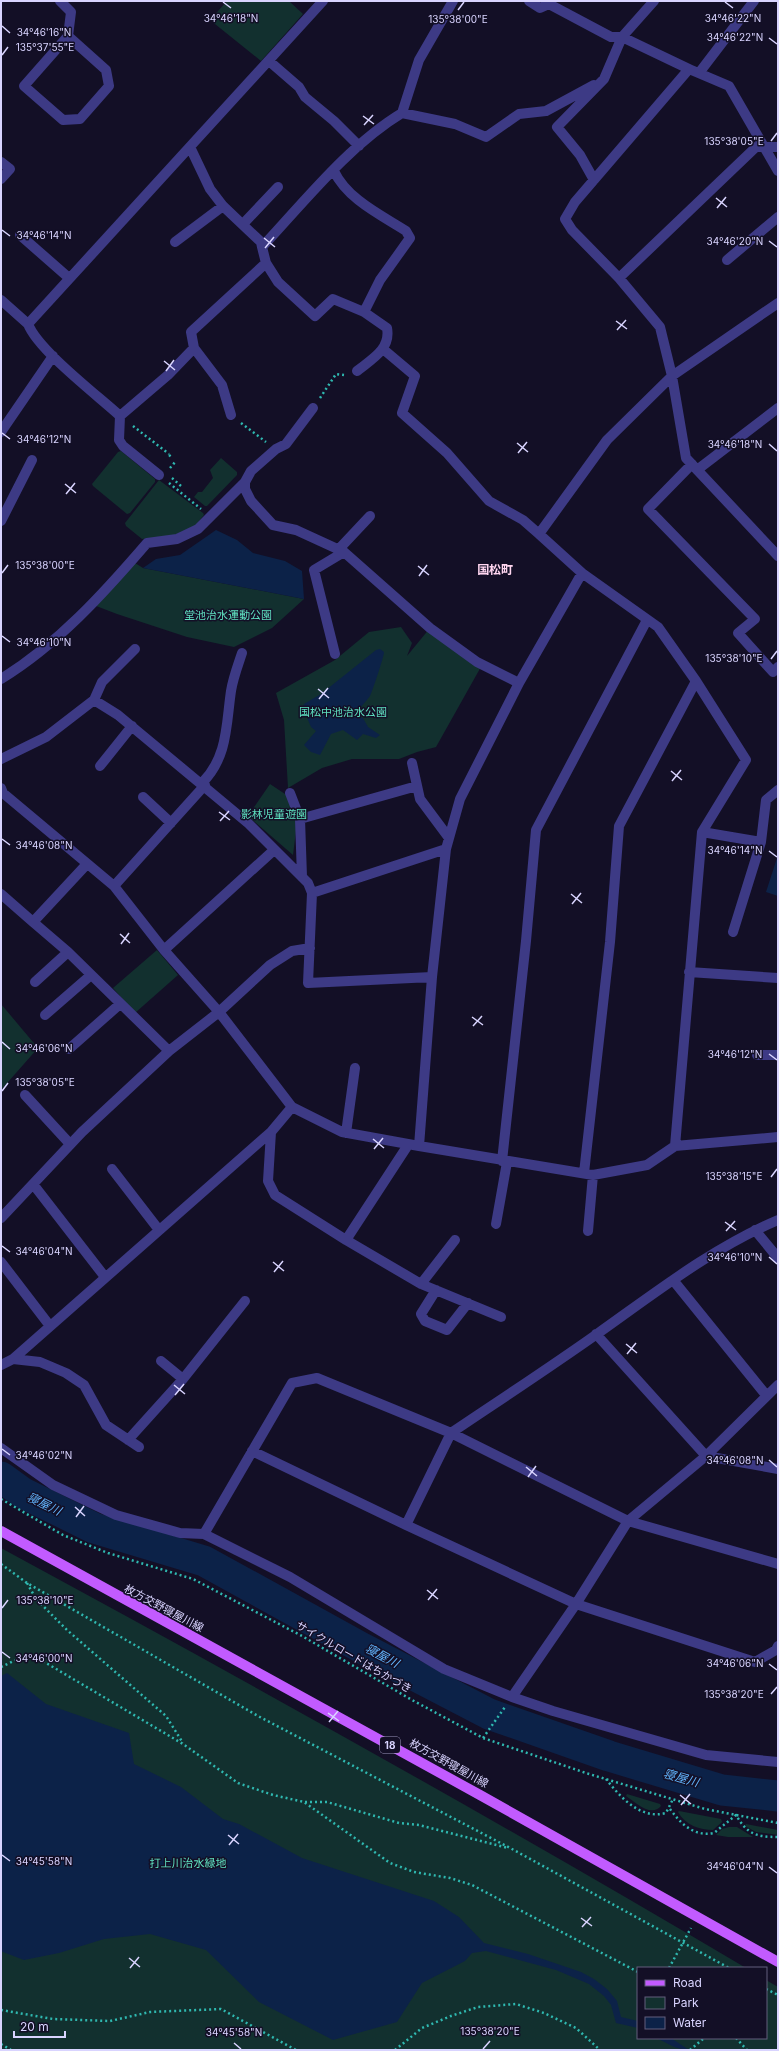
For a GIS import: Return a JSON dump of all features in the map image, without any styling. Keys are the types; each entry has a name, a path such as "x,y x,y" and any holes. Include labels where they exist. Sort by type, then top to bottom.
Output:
{"main road":[{"name":"枚方交野寝屋川線","path":"1,1532 306,1698 778,1962"}],"street":[{"path":"60,1 71,12 68,36 24,86 63,120 80,119 108,86 106,70 68,36"},
{"path":"28,324 323,1"},
{"path":"262,247 359,146 402,113 419,60 453,1"},
{"path":"530,1 540,8 548,4 611,37 622,37 729,86 778,171"},
{"path":"594,180 580,155 557,127 604,79 622,37 654,1"},
{"path":"699,73 754,1"},
{"path":"269,61 299,87 305,97 334,121 359,146"},
{"path":"689,69 575,202 565,219 572,230 619,278 660,327 672,376 686,458 776,552"},
{"path":"402,113 455,124 486,137 519,114 546,111 604,79"},
{"path":"190,147 210,189 223,206 260,242 266,263 278,282 315,316 333,299 364,312 387,328 389,338 383,349 357,371"},
{"path":"619,278 756,147 778,147"},
{"path":"1,162 10,169 1,179"},
{"path":"334,171 337,179 361,202 406,232 410,238 380,280 364,312"},
{"path":"243,224 278,187"},
{"path":"176,242 223,206"},
{"path":"728,260 778,217"},
{"path":"20,235 69,278"},
{"path":"231,415 222,385 194,348 191,332 266,263"},
{"path":"1,300 28,324 31,332 53,356 120,416"},
{"path":"539,534 607,440 672,376 778,303"},
{"path":"159,475 123,446 119,440 120,416 168,375 194,348"},
{"path":"383,349 415,376 402,413 447,453 489,501 523,520 582,573 658,627 696,681 746,760 702,832 674,1146"},
{"path":"1,432 53,356"},
{"path":"1,679 46,646 111,585 147,543 177,539 198,529 245,482 251,471 276,449 286,444 313,408"},
{"path":"778,408 694,467 648,509 755,619 738,634 773,672 778,667"},
{"path":"1,522 32,460"},
{"path":"245,482 245,489 251,501 273,525 296,530 342,550 430,628 477,662 519,683"},
{"path":"335,654 314,570 342,550 370,516"},
{"path":"346,1240 413,1146 446,849 460,799 519,683 582,573"},
{"path":"496,1224 504,1161 536,830 647,620"},
{"path":"1,759 46,737 94,700 102,682 135,649"},
{"path":"114,886 171,823 212,773 220,758 225,739 231,689 242,653"},
{"path":"588,1231 589,1174 619,826 696,681"},
{"path":"94,700 132,726 203,784 249,824 308,883 312,893 308,983 432,977"},
{"path":"100,766 132,726"},
{"path":"412,762 420,799 449,838"},
{"path":"300,819 417,786"},
{"path":"1,788 3,793 86,865 114,886 164,950 219,1012 292,1107 346,1133 413,1146 589,1174 647,1165 674,1146 778,1137"},
{"path":"733,932 761,842 766,800 778,790"},
{"path":"290,793 300,819 302,877"},
{"path":"143,797 171,823"},
{"path":"702,832 761,842"},
{"path":"312,893 446,849"},
{"path":"164,950 274,850"},
{"path":"33,922 86,865"},
{"path":"1,894 68,952 169,1051"},
{"path":"1,1218 70,1144 169,1051 219,1012 270,965 292,951 310,948"},
{"path":"34,982 68,952"},
{"path":"689,972 778,978"},
{"path":"45,1015 91,975"},
{"path":"69,1050 120,1004"},
{"path":"756,1055 778,1055"},
{"path":"346,1133 355,1068"},
{"path":"25,1095 70,1144"},
{"path":"1,1365 13,1358 271,1132 292,1107"},
{"path":"271,1132 268,1181 275,1195 346,1240 421,1284 501,1317"},
{"path":"112,1170 160,1230"},
{"path":"33,1184 105,1277"},
{"path":"406,1525 451,1432 673,1280 755,1230 778,1220"},
{"path":"755,1230 778,1258"},
{"path":"421,1284 455,1240"},
{"path":"1,1262 50,1326"},
{"path":"673,1280 766,1395"},
{"path":"436,1290 421,1314 425,1321 447,1330 468,1303"},
{"path":"128,1440 184,1379 245,1301"},
{"path":"596,1334 706,1456 778,1469"},
{"path":"13,1358 40,1362 72,1377 84,1385 106,1425 139,1447"},
{"path":"161,1361 184,1379"},
{"path":"204,1534 292,1384 317,1378 451,1432 628,1520 778,1564"},
{"path":"512,1697 576,1604 628,1520 706,1456 778,1384"},
{"path":"1,1448 53,1485 116,1514 180,1532 204,1534 290,1577 444,1668 512,1697 553,1711 706,1755 778,1762"},
{"path":"252,1451 576,1604 754,1662 776,1650 778,1646"}],"path":[{"path":"313,408 336,374 350,376 357,371"},
{"path":"231,415 276,449"},
{"path":"134,427 173,458"},
{"path":"159,475 207,513"},
{"name":"サイクルロードはちかづき","path":"1,1499 63,1535 108,1553 193,1579 302,1636 412,1700 484,1738 606,1779 705,1809 778,1823"},
{"path":"1,1564 27,1583 258,1716 512,1849 727,1967"},
{"path":"27,1583 36,1599 67,1630 166,1716 183,1744"},
{"path":"1,1667 18,1659 36,1657 183,1744 238,1783 272,1795 304,1802 327,1802 399,1823 419,1825 512,1849"},
{"path":"484,1738 512,1697"},
{"path":"606,1779 619,1796 646,1813 657,1816 666,1814 670,1809 673,1799"},
{"path":"304,1802 390,1864 414,1872 450,1878 472,1886 637,1971"},
{"path":"670,1809 686,1828 697,1832 708,1834 714,1833 736,1815 743,1828 749,1832 756,1835 778,1837"},
{"path":"670,1967 698,1916"},
{"path":"767,1990 778,1995"},
{"path":"395,2050 422,2028 451,2016 478,2008 516,2004 544,2013 576,2028 600,2050"},
{"path":"1,2010 53,2020 110,2021 150,2012 221,2009 296,2050"},
{"path":"690,2050 703,2039"},
{"path":"737,2039 747,2050"},
{"path":"1,2044 11,2050"}],"green space":[{"path":"227,1 289,1 303,14 261,61 210,20"},
{"path":"121,451 155,479 155,482 130,513 127,514 92,484 118,452"},
{"path":"221,458 237,472 237,475 207,506 205,506 194,497 198,492 202,492 213,478 210,470"},
{"path":"159,480 204,515 195,526 175,535 142,539 126,526 125,523"},
{"name":"堂池治水運動公園","path":"135,563 143,568 304,599 272,628 234,647 187,637 91,604"},
{"name":"国松中池治水公園","path":"401,627 412,643 407,656 430,628 482,665 436,747 399,759 352,759 322,768 288,788 284,720 276,693 335,660 369,632"},
{"name":"影林児童遊園","path":"270,784 288,796 297,823 293,855 248,816"},
{"path":"157,950 178,975 135,1013 113,988"},
{"path":"1,1004 38,1048 1,1090"},
{"name":"打上川治水緑地","path":"1,1548 376,1755 562,1860 744,1967 637,1967 637,2039 767,2039 767,1981 778,1987 778,2050 1,2050"},
{"path":"627,1794 660,1804 661,1806 657,1809 648,1810 626,1796"},
{"path":"678,1812 721,1819 722,1822 713,1830 703,1829 693,1826 681,1817"},
{"path":"746,1824 778,1830 778,1835 756,1832 745,1826"},
{"path":"737,1827 753,1837 728,1837 716,1835 722,1829"}],"water":[{"path":"216,530 237,540 253,553 285,561 302,571 304,599 143,568 156,559 180,555"},
{"path":"380,649 384,652 373,688 370,696 356,713 356,716 363,718 368,727 380,735 376,738 363,734 357,740 343,730 331,734 320,755 311,752 304,745 316,731 311,727 303,708 304,704 321,694 376,650"},
{"path":"778,855 778,896 766,892"},
{"path":"7,1673 46,1704 129,1733 134,1764 181,1787 223,1819 239,1824 302,1858 434,1901 459,1917 484,1943 528,1954 581,1972 594,1979 607,1989 617,2001 621,2017 637,2021 637,2028 616,2023 611,2005 604,1996 589,1984 556,1970 486,1951 472,1953 465,1961 422,1983 397,2022 333,2040 259,2002 206,1950 150,1934 104,1939 59,1953 24,1960 1,1951 1,1676"},
{"path":"658,2039 672,2039 689,2050 676,2048"}],"waterway":[{"name":"寝屋川","path":"1,1477 23,1493 94,1528 204,1561 362,1648 489,1714 609,1756 722,1790 778,1796"}],"district":[{"name":"国松町","path":"495,570"}]}
